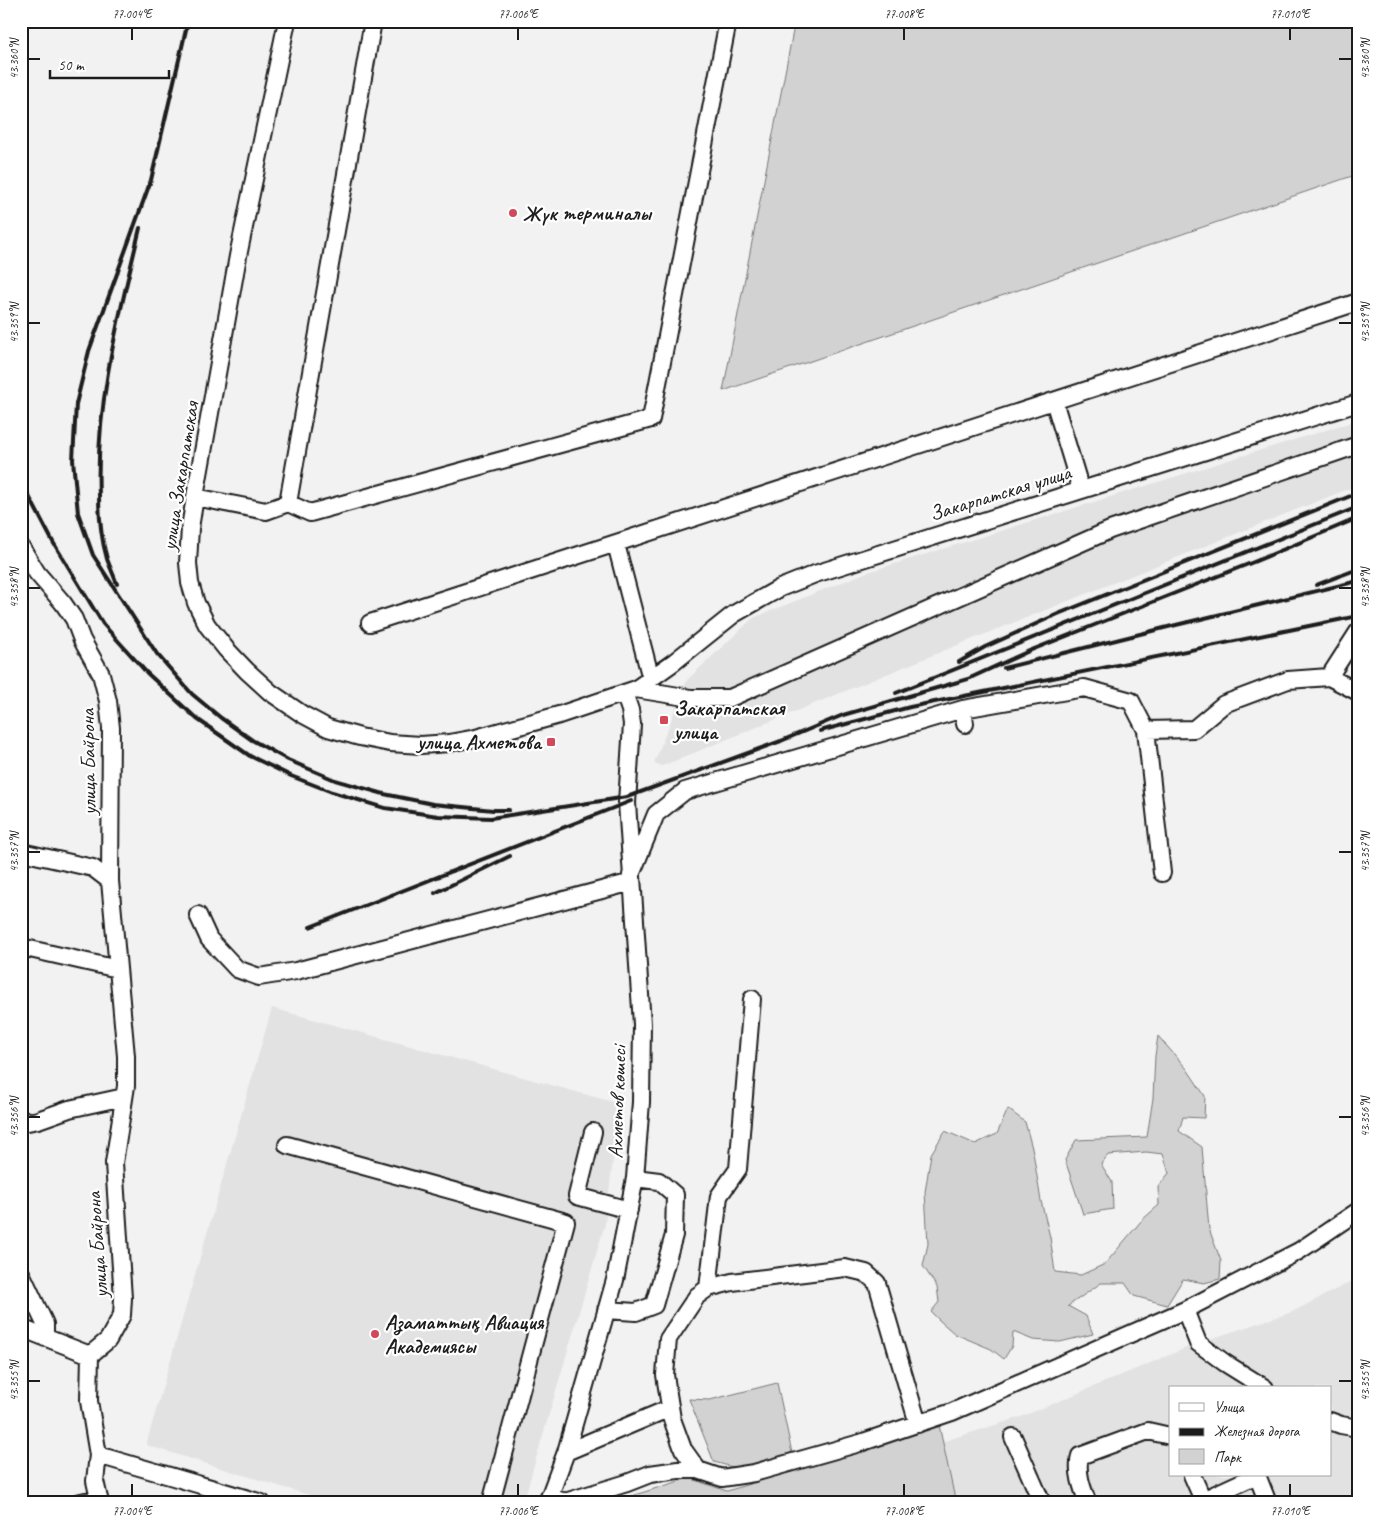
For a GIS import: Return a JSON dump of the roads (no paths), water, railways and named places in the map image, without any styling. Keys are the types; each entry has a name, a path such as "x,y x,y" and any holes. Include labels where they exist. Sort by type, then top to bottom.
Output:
{"street":[{"name":"улица Закарпатская","path":"287,21 238,256 190,528 188,563 190,583 196,603 207,625 226,649 270,692 302,714 328,728 390,743 421,745 449,743 476,738 550,717 630,691"},
{"path":"288,503 373,21"},
{"path":"195,497 266,511 288,503 310,513 651,419 728,21"},
{"path":"370,623 1358,302"},
{"path":"1054,401 1081,490"},
{"name":"Закарпатская улица","path":"630,691 651,679 674,662 734,614 780,588 815,574 1358,403"},
{"path":"630,691 691,698 730,698 1110,530 1358,445"},
{"path":"616,544 651,679"},
{"name":"улица Байрона","path":"21,547 37,573 74,619 82,640 101,674 108,701 111,728 110,881 126,1056 126,1086 114,1163 123,1298 122,1315 108,1340 90,1355"},
{"path":"1329,677 1358,632"},
{"path":"1146,730 1194,729 1224,704 1288,680 1329,677 1358,692"},
{"path":"198,915 209,939 237,969 259,977 296,971 632,878 656,814 685,792 964,717 1084,688 1131,700 1146,730 1162,873"},
{"name":"Ахметов көшесі","path":"548,1500 566,1452 615,1280 635,1178 641,1102 642,1024 627,803 632,724 630,691"},
{"path":"26,853 93,868 110,881"},
{"path":"21,947 118,969"},
{"path":"708,1288 719,1196 738,1169 752,999"},
{"path":"21,1118 28,1122 38,1120 69,1109 124,1097"},
{"path":"593,1132 577,1196 629,1210"},
{"path":"287,1144 566,1222 491,1503"},
{"path":"606,1310 636,1312 654,1305 674,1235 675,1195 659,1181 635,1178"},
{"path":"548,1500 566,1502 650,1474 678,1470 698,1470 722,1478 754,1473 860,1443 952,1412 1184,1310 1299,1251 1358,1210"},
{"path":"698,1470 683,1449 672,1419 665,1375 668,1339 697,1296 708,1288 732,1282 845,1268 866,1273 877,1283 918,1424"},
{"path":"21,1273 45,1324 45,1338"},
{"path":"1184,1310 1198,1343 1262,1386"},
{"path":"21,1328 90,1355 89,1401 98,1455 95,1481 100,1500 77,1503"},
{"path":"566,1452 670,1408"},
{"path":"1332,1422 1358,1428"},
{"path":"1088,1503 1081,1484 1078,1464 1080,1456 1148,1431 1169,1436"},
{"path":"1013,1436 1042,1503"},
{"path":"98,1455 262,1503"},
{"path":"1192,1476 1200,1501 1255,1476"},
{"path":"1257,1476 1268,1503"}],"railway":[{"path":"188,21 151,180 89,351 76,404 73,460 78,513 93,555 157,654 192,694 252,740 288,760 335,780 384,794 433,804 509,810"},
{"path":"117,584 107,559 101,527 99,503 101,427 110,360 140,228"},
{"path":"21,481 53,542 103,624 147,673 197,719 250,756 291,776 332,792 385,808 438,816 491,818 627,797 781,741 843,715 968,679 1029,651 1256,561 1358,518"},
{"path":"959,662 985,647 1058,614 1358,493"},
{"path":"896,693 1358,507"},
{"path":"1316,585 1358,569"},
{"path":"1004,668 1358,581"},
{"path":"820,731 910,707 1358,616"},
{"path":"310,927 631,801"},
{"path":"435,893 510,856"}],"place":[{"name":"Жүк терминалы","path":"513,213"},
{"name":"Закарпатская улица","path":"664,720"},
{"name":"улица Ахметова","path":"551,742"},
{"name":"Азаматтық Авиация Академиясы","path":"375,1334"}]}
